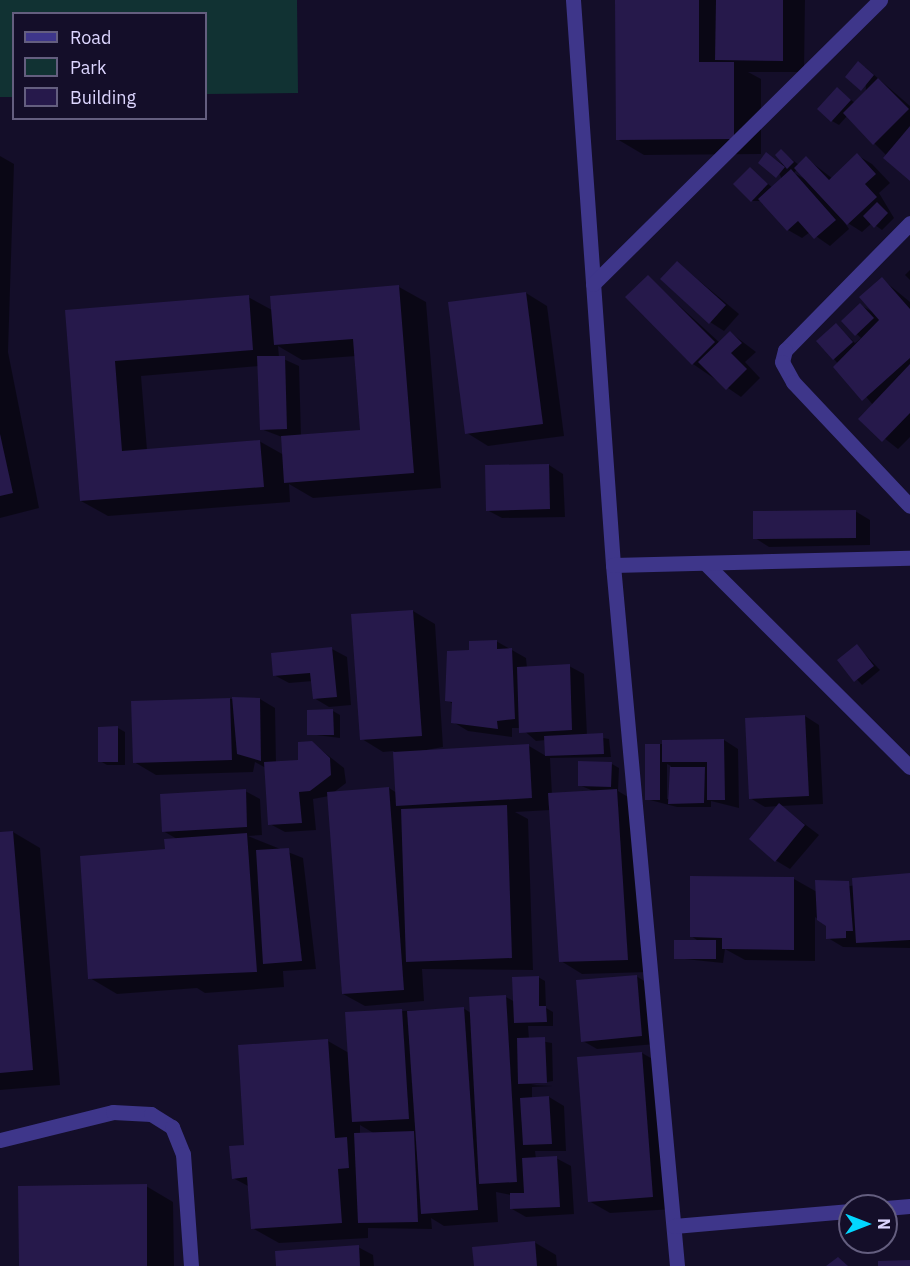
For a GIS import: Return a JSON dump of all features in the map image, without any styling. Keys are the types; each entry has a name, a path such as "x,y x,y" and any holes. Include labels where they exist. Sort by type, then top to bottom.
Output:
{"street":[{"path":"573,0 613,565 677,1266"},
{"path":"593,284 880,0"},
{"path":"910,223 785,350 782,362 793,382 910,506"},
{"path":"613,565 910,558"},
{"path":"705,563 910,767"},
{"path":"0,1140 113,1112 151,1114 172,1127 183,1154 190,1266"},
{"path":"674,1226 838,1212"}],"green space":[{"path":"0,0 297,0 298,93 207,94 207,12 12,12 12,97 0,97"}],"building":[{"path":"615,0 699,0 699,62 734,62 734,139 616,140"},
{"path":"716,0 783,0 783,61 715,60"},
{"path":"858,61 874,75 861,91 845,77"},
{"path":"878,78 909,109 873,145 843,113"},
{"path":"837,87 851,100 831,122 817,109"},
{"path":"910,126 910,181 883,158"},
{"path":"781,149 794,162 787,169 775,155"},
{"path":"766,152 785,167 776,178 758,163"},
{"path":"857,153 876,174 865,184 877,197 847,225 794,168 806,156 829,180"},
{"path":"750,167 768,184 751,202 733,184"},
{"path":"791,169 836,220 814,239 798,221 787,231 758,199"},
{"path":"877,202 888,213 874,228 863,216"},
{"path":"677,261 726,305 709,324 660,279"},
{"path":"648,275 715,342 692,365 625,297"},
{"path":"882,277 910,309 910,358 862,401 833,367 879,320 859,297"},
{"path":"399,285 414,473 284,483 281,436 360,430 353,339 274,345 270,296"},
{"path":"526,292 543,424 465,434 448,302"},
{"path":"249,295 253,350 115,361 122,451 260,440 264,487 80,501 65,310"},
{"path":"860,303 874,318 855,336 841,321"},
{"path":"836,323 853,342 833,360 816,341"},
{"path":"730,331 742,343 731,353 747,369 726,390 698,362"},
{"path":"257,356 285,356 287,429 260,430"},
{"path":"910,364 910,413 882,442 858,419"},
{"path":"0,434 13,493 0,496"},
{"path":"549,464 550,509 486,511 485,465"},
{"path":"856,510 856,538 753,539 753,511"},
{"path":"413,610 422,736 360,740 351,614"},
{"path":"497,640 497,649 512,648 515,719 497,721 498,729 451,723 452,702 445,701 447,651 469,650 469,641"},
{"path":"857,644 874,666 854,682 837,660"},
{"path":"332,647 337,697 313,699 310,673 273,676 271,653"},
{"path":"570,664 572,730 519,733 517,667"},
{"path":"232,697 260,698 261,761 237,754"},
{"path":"230,698 232,760 133,763 131,701"},
{"path":"333,709 334,735 307,735 307,710"},
{"path":"805,715 809,796 749,799 745,718"},
{"path":"118,726 118,762 98,762 98,727"},
{"path":"603,733 604,754 545,756 544,736"},
{"path":"724,739 725,800 707,800 707,762 662,762 662,740"},
{"path":"312,741 330,758 331,775 310,791 299,792 302,823 268,825 264,762 298,760 298,742"},
{"path":"529,744 532,798 396,806 393,752"},
{"path":"645,744 660,744 660,800 645,800"},
{"path":"578,761 612,762 611,787 578,786"},
{"path":"670,767 705,767 704,803 668,804"},
{"path":"389,787 404,990 342,994 327,792"},
{"path":"246,789 247,827 162,832 160,794"},
{"path":"617,789 628,960 559,962 548,793"},
{"path":"779,803 805,825 775,862 749,839"},
{"path":"507,805 512,958 406,962 401,809"},
{"path":"13,831 33,1070 0,1073 0,832"},
{"path":"247,833 257,972 88,979 80,856 165,849 164,839"},
{"path":"289,848 302,961 263,964 256,850"},
{"path":"910,873 910,940 856,943 852,878"},
{"path":"690,876 794,877 794,950 722,949 722,938 690,937"},
{"path":"815,880 849,881 853,931 846,931 846,938 826,939 826,926 817,920"},
{"path":"674,940 716,940 716,959 674,959"},
{"path":"637,975 642,1036 581,1042 576,980"},
{"path":"539,976 539,1006 546,1006 547,1022 514,1023 512,977"},
{"path":"506,995 517,1182 479,1184 469,997"},
{"path":"464,1007 478,1210 421,1214 407,1011"},
{"path":"402,1009 409,1119 352,1122 345,1012"},
{"path":"545,1037 547,1083 518,1084 517,1038"},
{"path":"328,1039 335,1138 347,1137 349,1168 338,1169 342,1223 251,1229 247,1177 232,1179 229,1146 244,1145 238,1045"},
{"path":"642,1052 653,1197 588,1202 577,1057"},
{"path":"549,1096 552,1144 523,1145 520,1098"},
{"path":"414,1131 418,1222 358,1223 354,1133"},
{"path":"557,1156 560,1207 510,1209 510,1193 524,1193 522,1158"},
{"path":"147,1184 147,1266 19,1266 18,1186"},
{"path":"535,1241 537,1266 474,1266 472,1247"},
{"path":"359,1245 360,1266 276,1266 275,1251"},
{"path":"838,1257 848,1266 826,1266"},
{"path":"910,1260 910,1266 878,1266 878,1261"}]}
